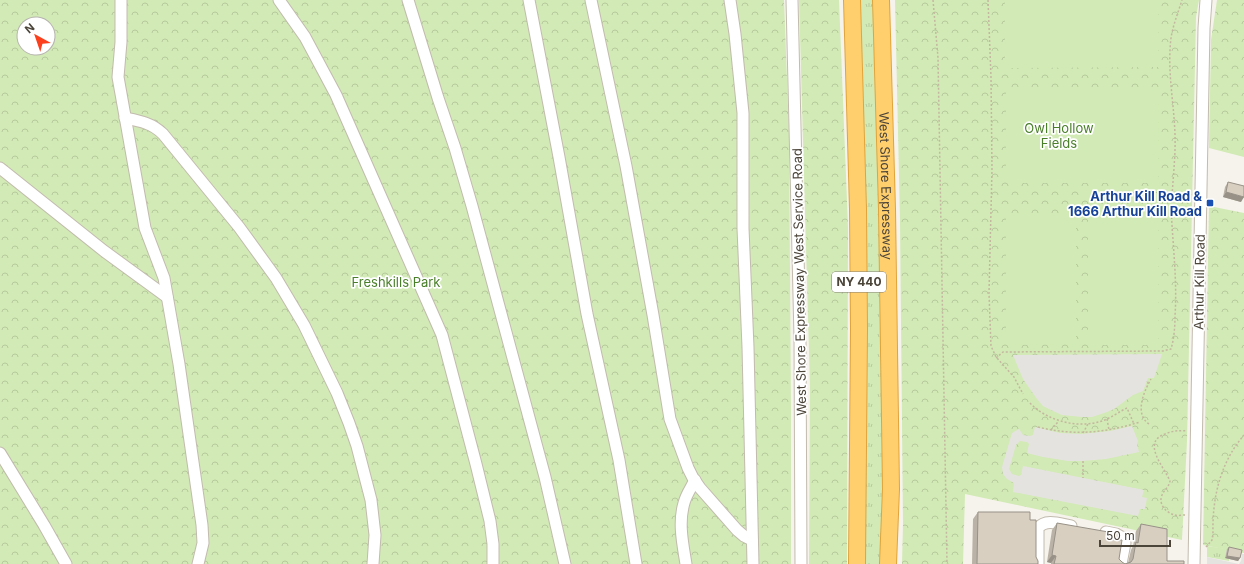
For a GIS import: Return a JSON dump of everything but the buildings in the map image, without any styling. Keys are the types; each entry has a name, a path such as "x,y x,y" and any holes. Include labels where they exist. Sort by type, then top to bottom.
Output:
{"highway":[{"name":"NY 440","path":"852,0 858,209 859,314 857,564"},
{"name":"West Shore Expressway","path":"881,0 891,489 888,564"},
{"path":"891,489 893,564"}],"street":[{"path":"121,0 121,42 118,77 145,228 164,278 179,364 202,525 202,544 198,564"},
{"path":"279,0 305,37 336,95 439,329 446,349 485,500 491,533 493,564"},
{"path":"408,0 472,206 545,477 565,564"},
{"path":"529,0 560,157 587,314 619,460 636,564"},
{"path":"592,0 626,166 670,419 688,468 695,480 737,530 752,540"},
{"path":"730,0 743,113 743,228 748,347 753,564"},
{"name":"West Shore Expressway West Service Road","path":"792,0 800,338 801,564"},
{"name":"Arthur Kill Road","path":"1194,564 1204,28 1206,0"},
{"path":"125,118 149,123 163,134 260,255 304,324 343,405 357,446 373,512 375,535 373,564"},
{"path":"0,168 104,251 167,297"},
{"path":"0,453 66,564"},
{"path":"686,564 681,518 683,504 695,480"},
{"path":"1038,564 1038,528 1046,522 1116,534 1123,538 1125,543 1121,564"}],"path":[{"path":"933,0 938,58 947,564"},
{"path":"988,0 992,169 989,293 991,346 996,358 1014,377 1023,394"},
{"path":"996,358 1003,352 1163,351 1171,349 1175,326 1176,297 1172,213 1175,134 1170,72 1171,37 1182,0"},
{"path":"1149,424 1144,420 1141,409 1144,393 1151,379"},
{"path":"1030,403 1040,411 1067,423 1089,424 1107,419 1127,408 1134,424"},
{"path":"1107,419 1109,430"},
{"path":"1051,430 1060,421"},
{"path":"1038,427 1051,430 1083,433 1109,430 1140,422"},
{"path":"1083,433 1089,424"},
{"path":"1187,515 1173,515 1162,506 1162,496 1170,481 1158,461 1154,444 1158,438 1165,433 1178,430 1188,431"},
{"path":"1206,547 1212,540 1213,535 1214,506 1217,487 1232,450 1244,435"},
{"path":"1083,461 1083,478"}],"green space":[{"name":"Freshkills Park","path":"0,0 784,0 789,133 791,564 0,564"},
{"path":"799,0 839,0 848,227 847,564 809,564 810,387"},
{"path":"856,0 873,0 878,156 884,497 882,564 864,564"},
{"name":"Owl Hollow Fields","path":"895,0 1199,0 1196,17 1187,441 1182,540 965,494 963,564 902,564 903,524 900,220"},
{"path":"1005,0 1158,0 1158,67 1005,68"},
{"path":"1217,0 1244,0 1244,157 1209,148 1211,40"},
{"path":"1006,90 1159,90 1158,183 1006,183"},
{"path":"1209,206 1244,213 1244,553 1203,545"},
{"path":"1006,218 1076,218 1076,344 1006,345"},
{"path":"1088,218 1158,218 1158,345 1088,345"},
{"path":"1207,546 1227,549 1225,558 1229,559 1229,561 1207,557"}],"shaded area":[{"path":"1162,354 1154,378 1148,378 1143,391 1133,395 1114,409 1092,417 1062,415 1043,406 1023,379 1013,355"},
{"path":"1132,426 1138,441 1137,444 1139,452 1106,459 1068,461 1027,453 1029,444 1027,442 1020,441 1016,445 1009,469 1012,474 1019,476 1021,475 1023,466 1144,490 1142,497 1147,498 1145,509 1140,509 1138,516 1013,492 1014,483 1007,479 1003,474 1002,467 1012,433 1019,429 1023,435 1030,436 1033,435 1035,427 1060,433 1081,434 1110,431"},
{"path":"1242,554 1244,554 1244,564 1239,564"},
{"path":"1207,557 1239,564 1207,564"}],"place":[{"name":"Arthur Kill Road & 1666 Arthur Kill Road","path":"1210,203"}]}
